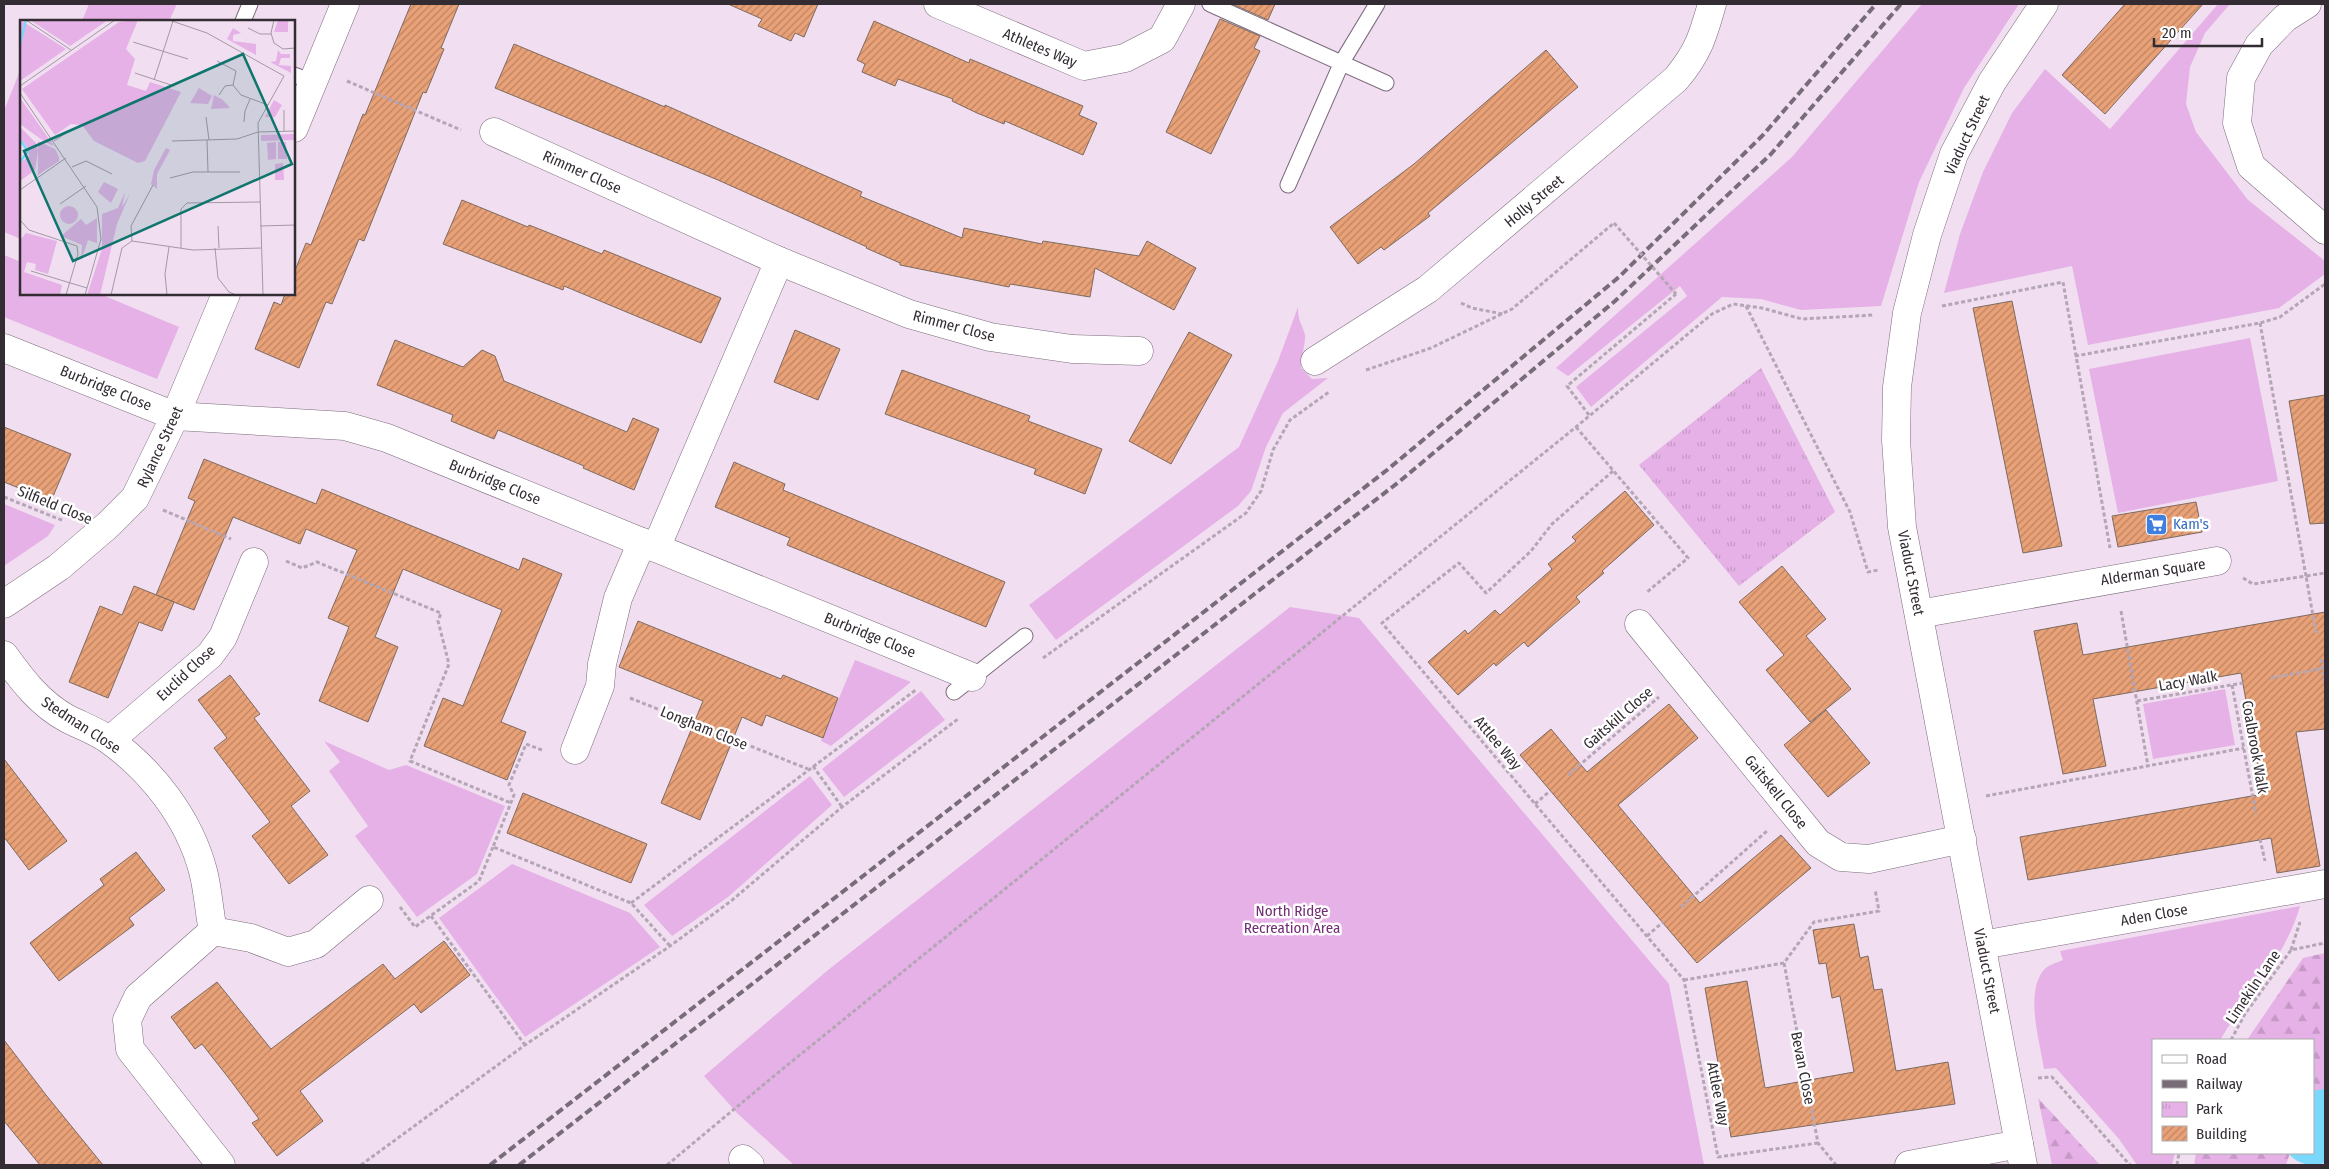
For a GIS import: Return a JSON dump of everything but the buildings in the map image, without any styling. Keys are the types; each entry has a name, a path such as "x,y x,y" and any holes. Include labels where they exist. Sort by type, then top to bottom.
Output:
{"street":[{"path":"295,124 308,75 345,4"},
{"name":"Athletes Way","path":"938,4 1084,66 1124,58 1162,39 1181,4"},
{"name":"Holly Street","path":"1315,361 1428,289 1676,79 1692,59 1702,38 1712,4"},
{"name":"Viaduct Street","path":"2021,1155 1902,527 1896,440 1897,387 1907,313 1927,235 1954,154 1992,82 2044,4"},
{"path":"2307,4 2285,18 2259,45 2241,78 2237,123 2251,166 2325,230"},
{"name":"Rimmer Close","path":"494,132 779,261 909,314 990,337 1072,349 1139,351"},
{"path":"575,750 600,686 602,664 618,598 649,545 779,261"},
{"name":"Rylance Street","path":"4,604 59,567 135,498 175,416 226,295"},
{"name":"Burbridge Close","path":"4,348 175,416 353,429 387,438 649,545 963,684"},
{"name":"Alderman Square","path":"1919,614 2217,561"},
{"name":"Euclid Close","path":"110,740 210,655 223,637 254,562"},
{"name":"Gaitskell Close","path":"1639,624 1818,843 1841,857 1869,859 1962,839"},
{"name":"Stedman Close","path":"4,655 26,685 40,700 67,718 110,740 148,776 178,811 202,870 212,931"},
{"name":"Aden Close","path":"1982,945 2325,884"},
{"path":"221,1165 130,1049 127,1020 138,997 212,931 251,938 288,952 316,944 369,900"},
{"path":"1909,1165 2021,1155"}],"lane":[{"path":"243,20 250,4"},
{"path":"1210,4 1386,83"},
{"path":"1288,185 1342,62 1377,4"},
{"path":"963,684 1025,636"}],"path":[{"path":"308,75 465,132 494,132"},
{"path":"1363,371 1431,348 1504,314 1614,224 1676,294 1567,386 1589,415"},
{"path":"667,1165 1576,427 1712,314 1733,304 1762,308 1802,319 1907,313 2063,282 2148,766"},
{"path":"2075,356 2260,323 2280,317 2325,284"},
{"path":"1428,289 1472,308 1504,314"},
{"path":"1746,305 1850,512 1868,572 1909,565"},
{"path":"2260,323 2316,633"},
{"path":"1036,663 1246,513 1261,491 1274,450 1290,420 1330,391"},
{"path":"1576,427 1688,558 1627,609 1639,624"},
{"name":"Attlee Way","path":"1613,471 1552,524 1531,551 1486,593 1460,563 1382,623 1684,980 1718,1156 1818,1144"},
{"name":"Silfield Close","path":"4,496 97,534"},
{"name":"Alderman Square","path":"2217,561 2253,584 2325,573"},
{"path":"441,613 438,621 449,664 410,761 511,803"},
{"path":"2321,659 2325,683"},
{"path":"2271,678 2324,668"},
{"name":"Gaitskill Close","path":"1568,775 1682,677"},
{"name":"Lacy Walk","path":"2137,701 2243,683"},
{"path":"631,903 922,685"},
{"name":"Coalbrook Walk","path":"2232,685 2256,814"},
{"name":"Longham Close","path":"600,686 808,770"},
{"path":"361,1165 525,1044 670,946 731,901 842,807 963,716"},
{"path":"369,900 385,888 416,927 479,881 514,795 509,784 526,744 570,762 575,750"},
{"path":"1955,802 2244,748"},
{"path":"813,766 842,807"},
{"path":"1535,804 1550,791"},
{"path":"1681,906 1791,810"},
{"path":"493,847 631,903 670,946"},
{"path":"1684,980 1784,964 1814,922 1879,911 1869,859"},
{"path":"431,916 525,1044"},
{"path":"1646,936 1663,922"},
{"name":"Limekiln Lane","path":"2232,1039 2245,1014 2291,950 2325,943"},
{"name":"Bevan Close","path":"1784,964 1818,1144 1836,1165"},
{"path":"2008,1079 2052,1077 2130,1165"}],"green space":[{"path":"89,4 177,4 169,20 82,20"},
{"path":"1922,4 2019,4 1964,88 1919,182 1881,306 1801,310 1761,299 1722,297 1591,407 1576,387 1687,296 1680,286 1568,376 1556,368 1792,157"},
{"path":"2218,4 2230,4 2205,33 2190,67 2186,104 2196,132 2248,200 2325,261 2325,274 2279,308 2088,345 2072,266 1944,293 1960,234 1983,172 2012,113 2045,69 2110,129"},
{"path":"20,71 20,239 4,232 4,111"},
{"path":"4,255 20,262 20,295 102,295 179,327 157,379 4,317"},
{"path":"1298,307 1299,319 1305,335 1301,368 1312,379 1328,378 1283,413 1266,447 1251,491 1238,506 1056,640 1029,605 1239,447 1278,361"},
{"path":"2250,338 2278,481 2118,513 2089,369"},
{"path":"1761,368 1835,512 1739,586 1639,465"},
{"path":"4,504 55,525 48,536 4,566"},
{"name":"North Ridge Recreation Area","path":"1290,607 1359,618 1669,984 1704,1165 794,1165 737,1113 704,1076 828,970"},
{"path":"855,660 911,682 831,746 821,741"},
{"path":"2225,689 2235,745 2153,759 2143,704"},
{"path":"921,691 945,720 844,797 822,769"},
{"path":"324,741 389,770 406,765 505,806 477,874 417,917 355,836 368,826 329,771 340,762"},
{"path":"810,776 832,805 728,897 672,936 644,905"},
{"path":"512,864 630,913 660,947 525,1037 439,918"},
{"path":"2300,906 2294,925 2276,959 2221,1039 2152,1039 2152,1154 2175,1154 2172,1165 2137,1165 2119,1139 2056,1068 2044,1069 2035,1019 2035,992 2043,971 2063,960 2060,951"},
{"path":"2325,953 2325,1103 2314,1107 2314,1039 2248,1039 2303,958"},
{"path":"2038,1098 2100,1165 2052,1165"},
{"path":"2196,1154 2290,1154 2286,1165 2194,1165"}],"waterway":[{"path":"2314,1131 2319,1123 2325,1121"}],"railway":[{"path":"490,1165 1387,470 1619,277 1763,135 1876,4"},
{"path":"519,1165 1400,481 1615,301 1771,154 1901,4"}],"place":[{"name":"Kam's","path":"2157,524"}]}
